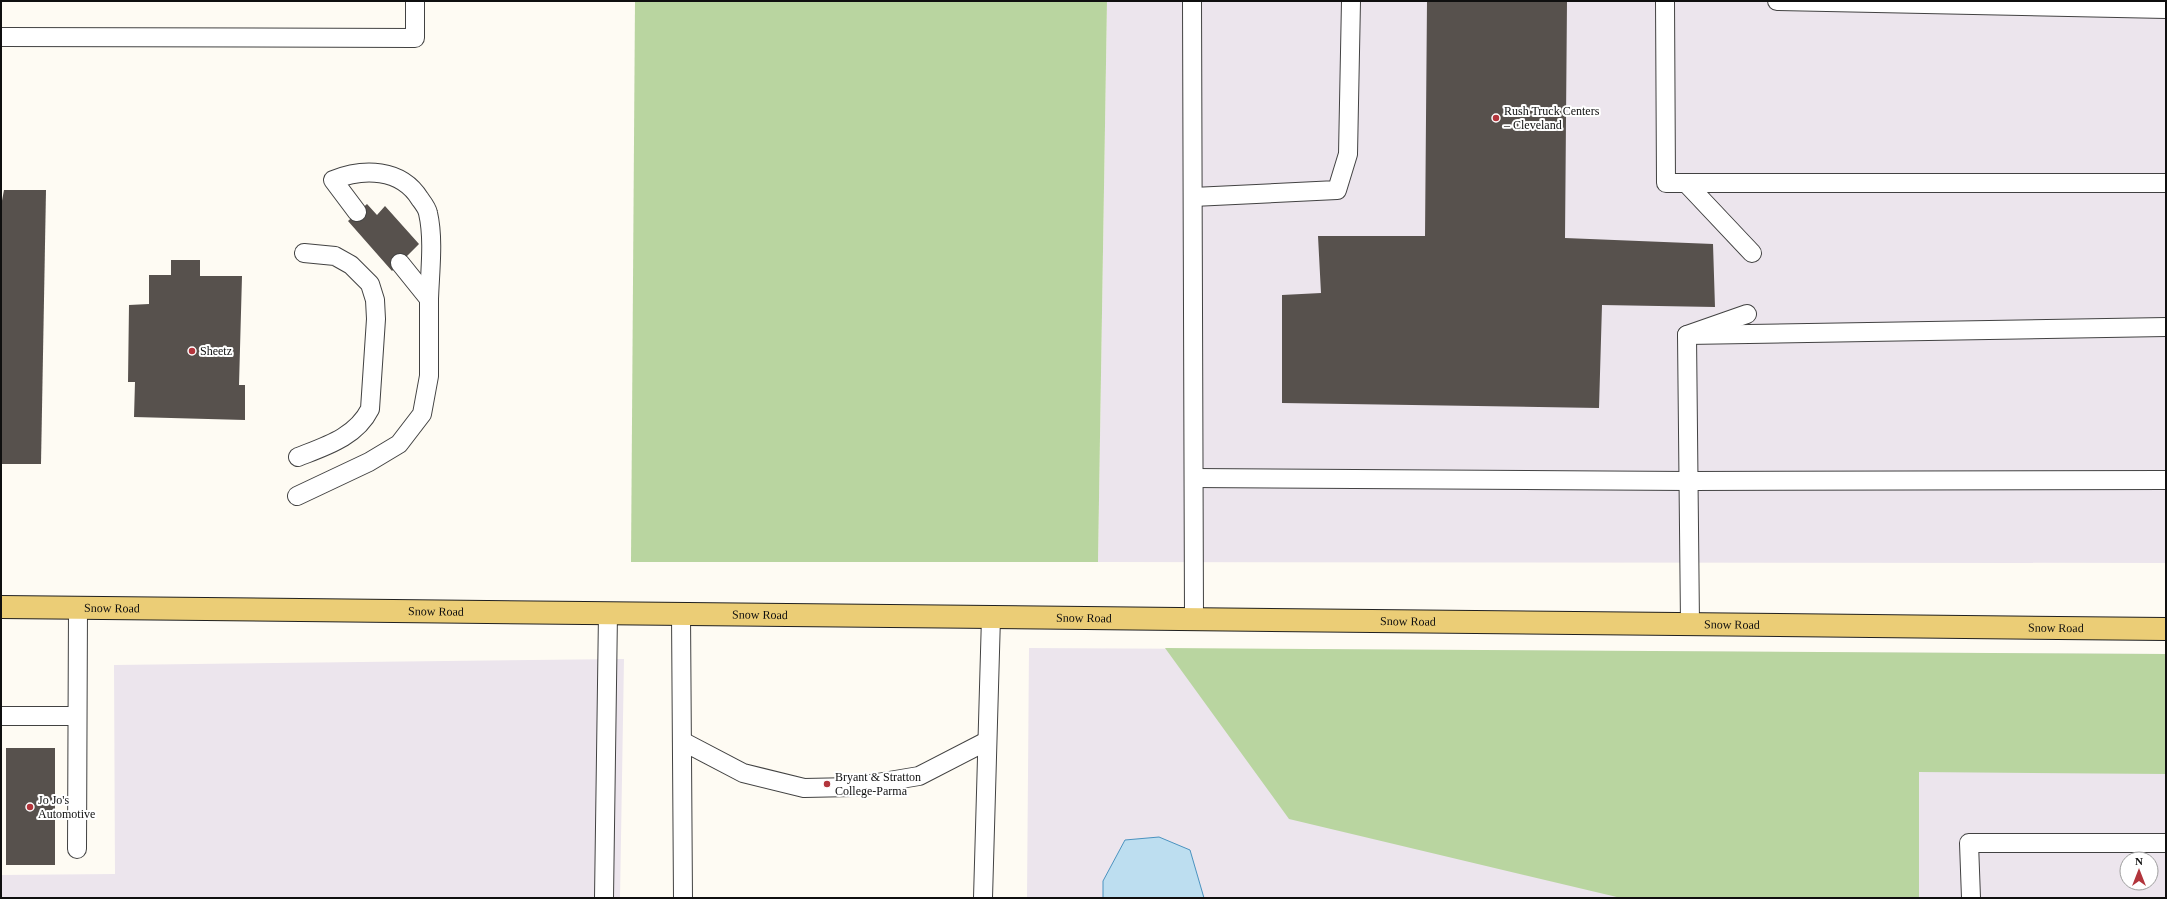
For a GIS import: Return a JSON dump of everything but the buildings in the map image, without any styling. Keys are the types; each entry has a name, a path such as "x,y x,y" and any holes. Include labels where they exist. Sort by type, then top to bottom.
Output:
{"main road":[{"name":"Snow Road","path":"1,607 2166,629"}],"lane":[{"path":"1,37 415,38 415,1"},
{"path":"1192,1 1194,619"},
{"path":"1193,197 1337,190 1348,154 1351,1"},
{"path":"1665,1 1666,184 2166,184"},
{"path":"1777,1 2166,9"},
{"path":"296,496 370,462 399,444 422,414 429,376 430,237 428,211 416,192 400,180 385,174 364,171 349,174 333,180 357,212"},
{"path":"1686,184 1752,252"},
{"path":"298,457 328,446 351,432 364,421 370,409 376,319 375,300 370,284 362,274 351,265 335,256 304,252"},
{"path":"400,263 429,299"},
{"path":"1687,336 1747,314"},
{"path":"1687,336 2166,327"},
{"path":"1687,336 1690,624"},
{"path":"1194,478 1689,481 2166,480"},
{"path":"77,849 78,608"},
{"path":"604,898 608,613"},
{"path":"681,614 683,898"},
{"path":"983,898 991,617"},
{"path":"1,716 77,716"},
{"path":"682,741 743,773 804,788 853,787 919,776 987,741"},
{"path":"1971,898 1969,843 2166,843"}],"shaded area":[{"path":"1107,1 2166,1 2166,563 1098,562"},
{"path":"1029,648 2166,654 2166,898 1027,898"},
{"path":"624,659 620,898 1,898 1,875 115,874 114,665"}],"green space":[{"path":"635,1 1107,1 1098,562 631,562"},
{"path":"1165,648 2166,654 2166,774 1919,772 1919,898 1621,898 1289,819"}],"water":[{"path":"1159,837 1190,850 1204,898 1103,898 1103,881 1125,840"}],"place":[{"name":"Rush Truck Centers – Cleveland","path":"1496,118"},
{"name":"Sheetz","path":"192,351"},
{"name":"Bryant & Stratton College-Parma","path":"827,784"},
{"name":"Jo Jo's Automotive","path":"30,807"}]}
